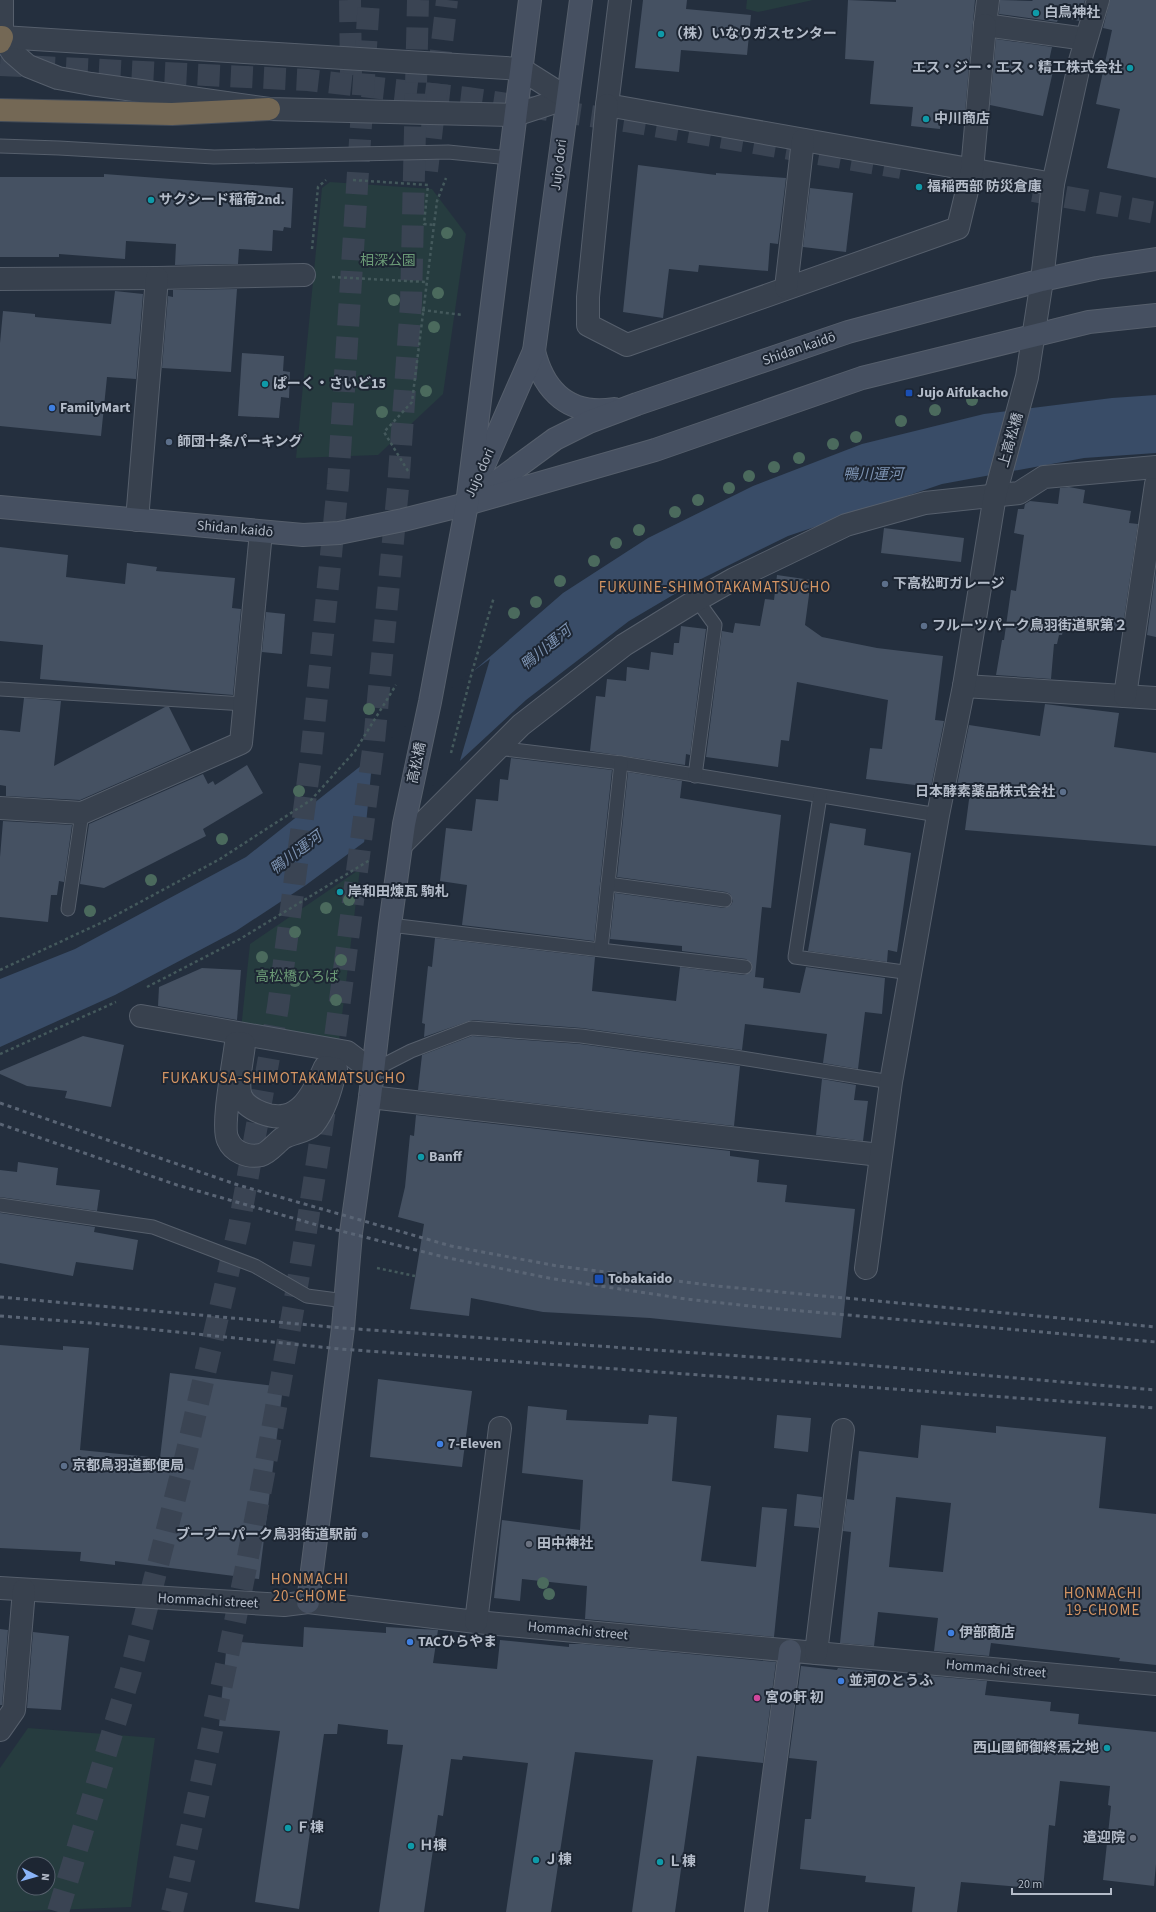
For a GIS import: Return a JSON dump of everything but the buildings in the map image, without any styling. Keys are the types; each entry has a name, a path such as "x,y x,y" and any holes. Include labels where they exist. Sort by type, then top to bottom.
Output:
{"highway":[{"path":"0,110 172,114 269,109"}],"street":[{"path":"2,0 1,39 13,53 28,66 58,78 269,109 515,114 568,98"},
{"name":"Jujo dori","path":"467,504 530,0"},
{"name":"Jujo dori","path":"467,504 534,351 581,0"},
{"path":"620,0 607,105 588,297 588,325 627,345 958,228 972,170 988,0"},
{"name":"上高松橋","path":"866,1268 891,1082 938,815 964,686 997,489 1023,397 1042,280 1053,184 1086,39 1098,0"},
{"path":"985,25 1086,39"},
{"path":"1,39 521,69 568,98"},
{"path":"607,105 1053,184"},
{"path":"786,288 802,140"},
{"name":"Shidan kaidō","path":"467,504 523,461 555,439 589,422 637,404 848,332 1042,280 1097,268 1156,259"},
{"path":"0,279 304,275"},
{"path":"137,520 157,278"},
{"name":"Shidan kaidō","path":"0,507 261,532 302,535 339,533 403,520 467,504 656,450 862,378 1089,322 1156,315"},
{"path":"534,351 538,368 547,386 560,398 576,405 594,410 612,410 637,404"},
{"path":"403,834 521,725 624,645 734,579 846,525 925,503 997,489 1019,493 1044,477 1156,467"},
{"path":"1125,696 1156,484"},
{"name":"高松橋","path":"308,1602 345,1301 351,1233 370,1097 390,925 403,834 430,702 467,504"},
{"path":"0,808 82,813 241,743 261,532"},
{"path":"964,686 1156,698"},
{"path":"141,1016 267,1038 332,1059"},
{"path":"267,1038 258,1044 253,1052 249,1063 248,1075 256,1098 263,1102 273,1104 282,1103 290,1098 332,1059 347,1052 372,1071"},
{"path":"236,1043 244,1044 240,1088 241,1097 252,1109 270,1116 292,1114 303,1106 315,1090 325,1067 332,1059 331,1087 321,1114 312,1126 283,1138 262,1155 247,1155 235,1150 227,1139 227,1105 236,1043"},
{"path":"370,1097 880,1155"},
{"path":"476,1622 500,1428"},
{"path":"816,1653 843,1430"},
{"name":"Hommachi street","path":"0,1588 284,1605 308,1602 476,1622 1156,1684"},
{"path":"0,1730 14,1710 24,1590"},
{"path":"756,1912 790,1651"}],"lane":[{"path":"0,146 214,157 448,152 510,158"},
{"path":"695,776 715,625 697,600"},
{"path":"0,689 245,704"},
{"path":"497,748 621,763 938,815"},
{"path":"601,949 621,763"},
{"path":"820,796 795,957 911,974"},
{"path":"68,909 82,813"},
{"path":"608,884 725,900"},
{"path":"390,925 745,967"},
{"path":"372,1071 411,1051 471,1028 581,1036 735,1057 891,1082"},
{"path":"0,1205 153,1227 254,1266 307,1296 345,1301"}],"path":[{"path":"312,253 318,187 328,178"},
{"path":"408,471 384,432 412,402 422,310 437,201 446,178"},
{"path":"351,180 428,185 424,224 434,225"},
{"path":"336,278 426,282"},
{"path":"422,310 467,316"},
{"path":"451,755 472,672 494,596"},
{"path":"0,970 107,920 200,870 220,859 311,800 354,751 396,685"},
{"path":"146,988 240,939 373,858"},
{"path":"0,1054 80,1020 119,1001"},
{"path":"376,1268 415,1276"}],"green space":[{"path":"747,0 813,0 758,12 746,9"},
{"name":"相深公園","path":"330,182 432,189 466,234 443,394 378,455 296,458 322,188"},
{"name":"高松橋ひろば","path":"360,869 339,1040 241,1029 250,944"},
{"path":"28,1728 155,1738 131,1907 0,1912 0,1768"}],"water":[{"name":"鴨川運河","path":"1156,395 1156,453 1084,458 942,484 788,536 695,582 629,621 526,700 461,760 371,837 306,885 236,931 115,995 0,1047 0,979 75,949 246,857 401,734 563,593 648,538 753,486 862,444 984,414 1112,398"}],"pier":[{"path":"490,659 459,764 364,844 373,754 458,682"}],"tunnel":[{"path":"350,0 351,75"},
{"path":"58,1912 130,1674 186,1455 239,1226 278,1007 311,757 338,484 369,0"},
{"path":"331,1068 374,742 398,488 411,303 418,0"},
{"path":"427,171 447,0"},
{"path":"0,65 308,80 467,98 625,121 901,168"},
{"path":"1033,191 1156,213"},
{"path":"172,1912 230,1648 275,1415 302,1259 326,1102"}],"railway":[{"path":"0,1103 238,1185 451,1246 557,1266 716,1286 1156,1327"},
{"path":"0,1124 177,1185 317,1225 448,1258 554,1279 686,1299 768,1308 1156,1342"},
{"path":"0,1297 343,1328 853,1364 1156,1390"},
{"path":"0,1316 91,1323 340,1349 1156,1408"}],"place":[{"name":"白鳥神社","path":"1036,13"},
{"name":"（株）いなりガスセンター","path":"661,34"},
{"name":"エス・ジー・エス・精工株式会社","path":"1130,68"},
{"name":"中川商店","path":"926,119"},
{"name":"福稲西部 防災倉庫","path":"919,187"},
{"name":"サクシード稲荷2nd.","path":"151,200"},
{"name":"ぱーく・さいど15","path":"265,384"},
{"name":"Jujo Aifukacho","path":"909,393"},
{"name":"FamilyMart","path":"52,408"},
{"name":"師団十条パーキング","path":"169,442"},
{"name":"下高松町ガレージ","path":"885,584"},
{"name":"フルーツパーク鳥羽街道駅第２","path":"924,626"},
{"name":"日本酵素薬品株式会社","path":"1063,792"},
{"name":"岸和田煉瓦 駒札","path":"340,892"},
{"name":"Banff","path":"421,1157"},
{"name":"Tobakaido","path":"599,1279"},
{"name":"7-Eleven","path":"440,1444"},
{"name":"京都鳥羽道郵便局","path":"64,1466"},
{"name":"ブーブーパーク鳥羽街道駅前","path":"365,1535"},
{"name":"田中神社","path":"529,1544"},
{"name":"伊部商店","path":"951,1633"},
{"name":"TACひらやま","path":"410,1642"},
{"name":"並河のとうふ","path":"841,1681"},
{"name":"宮の軒 初","path":"757,1698"},
{"name":"西山國師御終焉之地","path":"1107,1748"},
{"name":"Ｆ棟","path":"288,1828"},
{"name":"遣迎院","path":"1133,1838"},
{"name":"Ｈ棟","path":"411,1846"},
{"name":"Ｊ棟","path":"536,1860"},
{"name":"Ｌ棟","path":"660,1862"}],"district":[{"name":"FUKUINE-SHIMOTAKAMATSUCHO","path":"715,587"},
{"name":"FUKAKUSA-SHIMOTAKAMATSUCHO","path":"284,1078"},
{"name":"HONMACHI 20-CHOME","path":"310,1588"},
{"name":"HONMACHI 19-CHOME","path":"1103,1602"}]}
